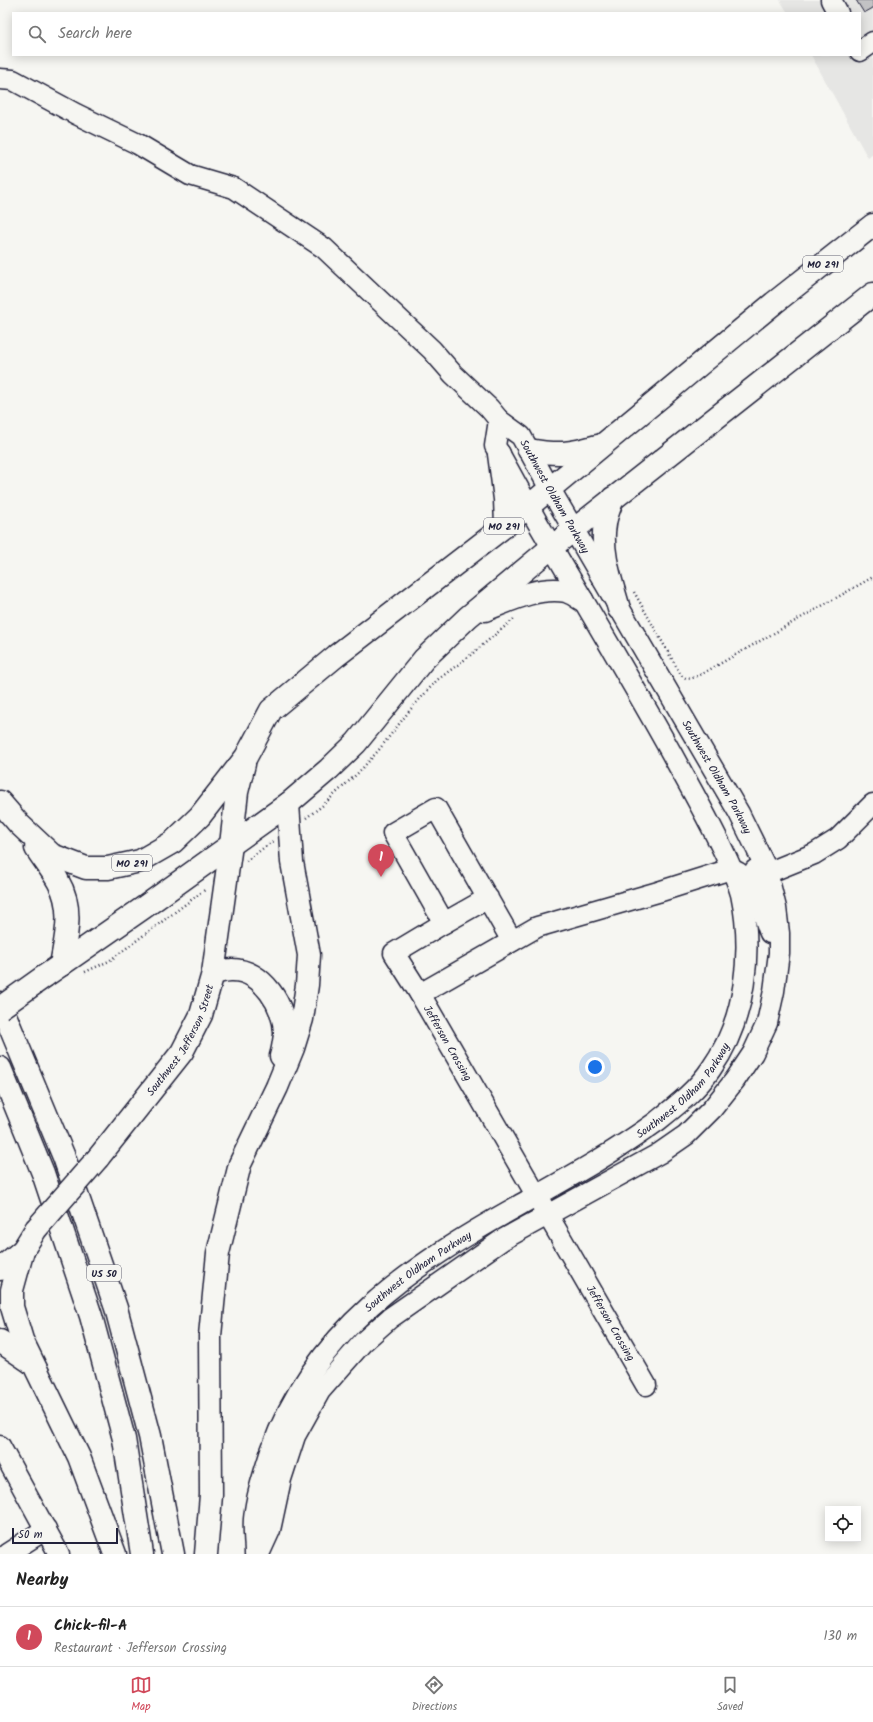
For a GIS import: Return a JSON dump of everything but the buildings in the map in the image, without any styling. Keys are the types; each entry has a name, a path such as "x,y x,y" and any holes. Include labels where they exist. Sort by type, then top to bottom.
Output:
{"main road":[{"name":"MO 291","path":"0,802 19,824 52,855 86,868 108,868 140,861 173,842 200,816 246,757 271,710 348,647 506,525 774,302 873,225"},
{"path":"0,1008 288,804 330,769 356,743 424,659 468,617 613,498 873,294"},
{"path":"529,450 550,454 571,453 604,444"},
{"path":"499,454 505,499 506,525"},
{"path":"613,498 604,526 609,569 619,609"},
{"path":"468,617 512,599 543,591 566,591 582,600"},
{"name":"Southwest Jefferson Street","path":"0,1269 23,1250 36,1230 98,1158 182,1052 201,1015 213,973 237,792 246,757"},
{"path":"206,1554 211,1495 210,1336 218,1253 240,1164 277,1087 293,1048 302,1019 307,985 308,956 292,862 288,804"},
{"name":"MO 291","path":"19,824 59,882 67,903 68,918 53,971"},
{"path":"213,973 232,970 245,973 258,979 272,994 279,1009 285,1035 277,1087"},
{"name":"US 50","path":"0,1003 64,1157 116,1308 150,1436 173,1554"},
{"name":"US 50","path":"0,1068 43,1173 91,1316 124,1439 142,1554"},
{"path":"23,1250 12,1290 12,1307 22,1340 79,1457 114,1554"},
{"path":"0,1341 34,1364"}],"street":[{"path":"831,0 837,12"},
{"path":"861,50 873,42"},
{"path":"0,79 13,80 76,114 138,144 190,175 234,188 324,248 432,350 453,374 489,408 499,420"},
{"name":"Southwest Oldham Parkway","path":"255,1554 253,1522 266,1468 280,1428 302,1386 326,1350 348,1327 382,1296 414,1270 446,1249 537,1195 591,1166 637,1136 669,1112 697,1086 712,1069 735,1021 746,968 745,916 740,889 711,824 654,722 582,600 499,454 495,446 499,420 521,436 573,530 739,813 766,868 776,908 779,956 774,991 767,1023 753,1053 735,1080 712,1109 686,1135 660,1153 502,1240 390,1318 363,1342 320,1391 294,1436 281,1479 270,1530 259,1554"},
{"path":"711,824 746,864 758,871 768,873 814,854 838,840 873,804"},
{"path":"444,923 393,833 436,808 512,941"},
{"path":"731,869 741,873 755,890 779,956"},
{"name":"Jefferson Crossing","path":"646,1385 420,994 537,927 731,869"},
{"path":"420,994 394,953 488,898"},
{"path":"348,1327 363,1342"},
{"path":"0,1446 59,1554"},
{"path":"0,1462 18,1479"},
{"path":"6,1554 46,1529"}],"path":[{"path":"630,585 681,674 685,678 689,679 700,675 873,577"},
{"path":"303,820 322,806 359,772 382,747 410,710 437,680 476,651 518,615"},
{"path":"250,858 277,838"},
{"path":"82,973 109,960 209,888"}],"shaded area":[{"path":"780,0 873,0 873,154 868,158 812,56 861,56 861,12 787,12"}],"place":[{"name":"Chick-fil-A","path":"381,877"}]}
